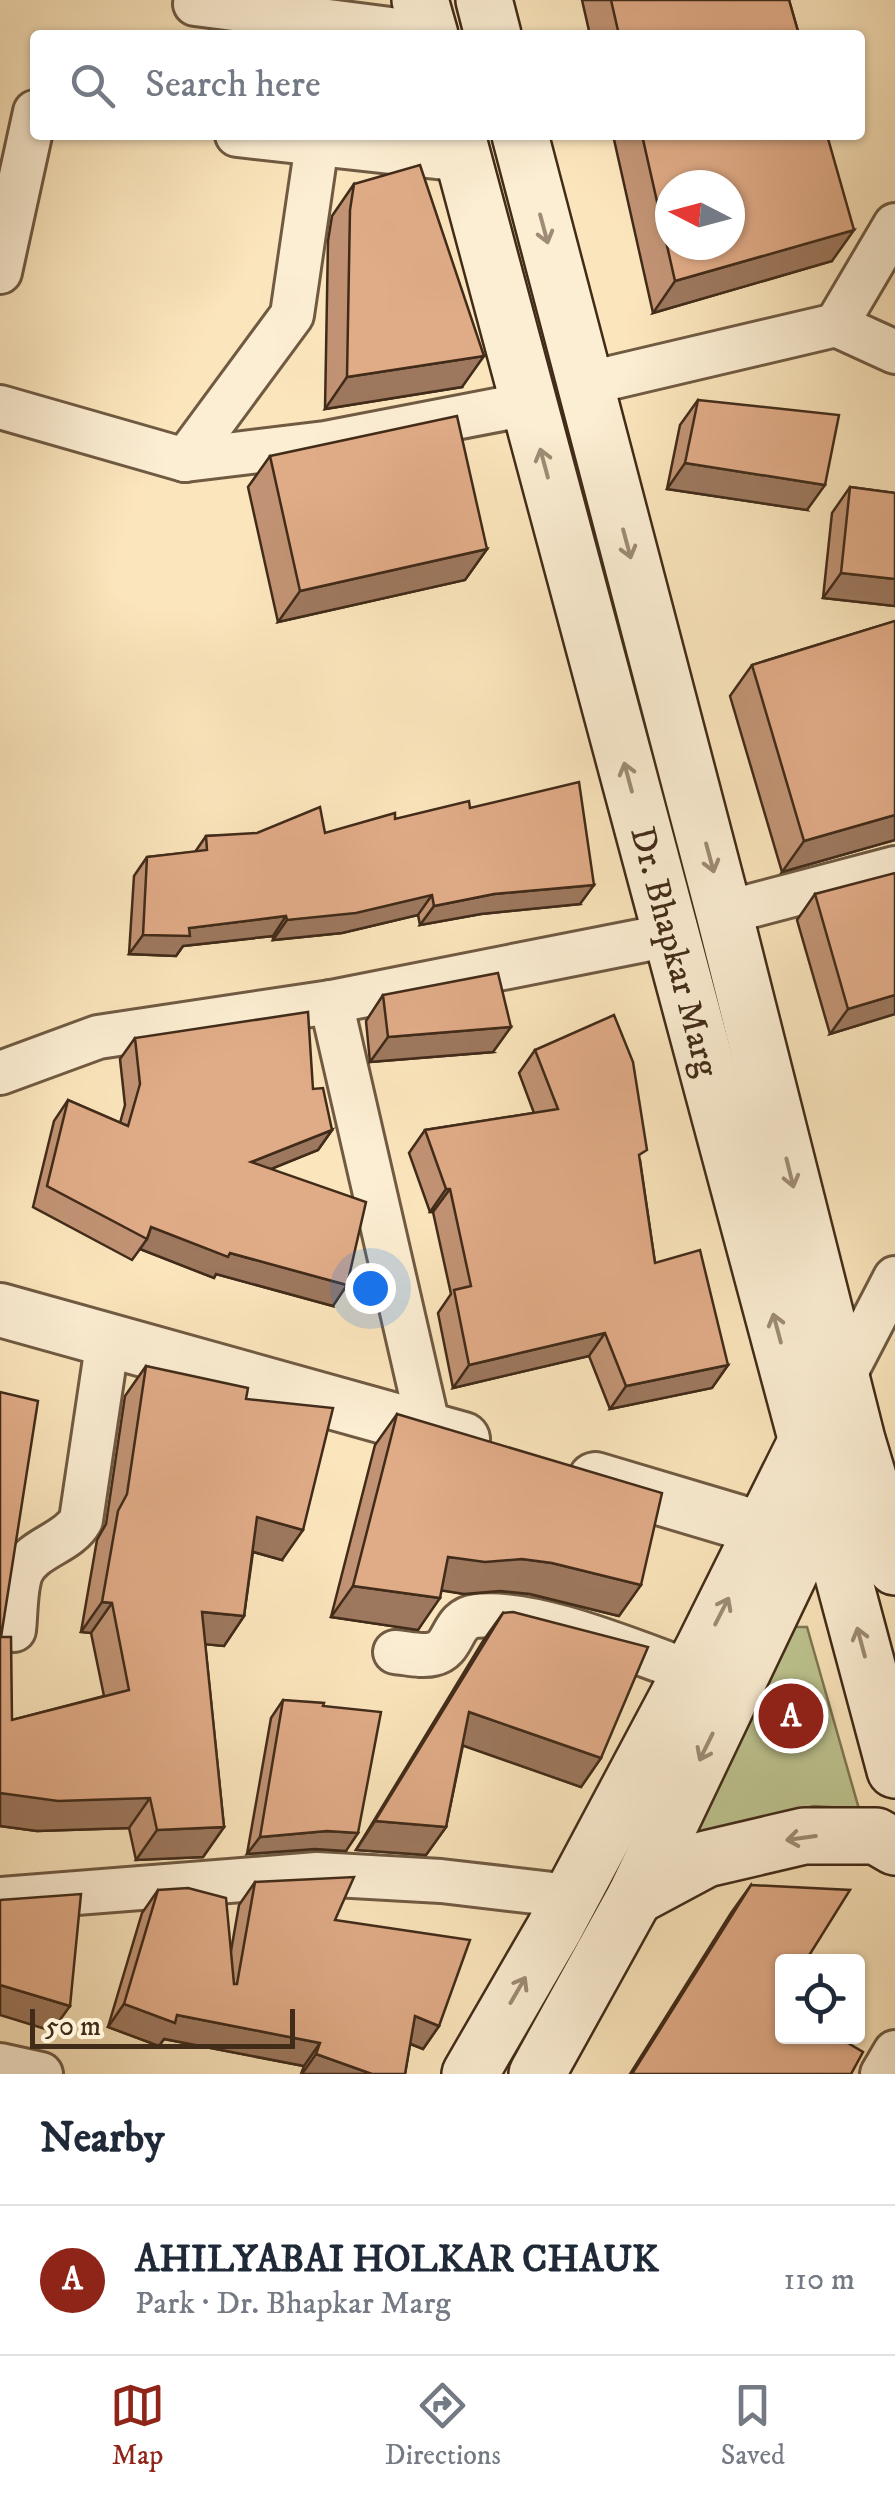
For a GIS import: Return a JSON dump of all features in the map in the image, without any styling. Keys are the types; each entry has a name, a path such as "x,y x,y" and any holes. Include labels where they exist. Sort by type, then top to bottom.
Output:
{"main road":[{"path":"420,0 429,30"},
{"path":"484,0 493,30"},
{"name":"Dr. Bhapkar Marg","path":"521,140 724,914 867,1355 832,1439"},
{"name":"Dr. Bhapkar Marg","path":"460,148 670,935 832,1439 895,1567"},
{"path":"537,2074 634,1897 832,1439"},
{"path":"470,2074 690,1672 796,1524"},
{"path":"796,1524 895,1770"},
{"path":"634,1897 706,1859 804,1836 876,1836 895,1847"}],"street":[{"path":"187,13 384,30"},
{"path":"0,272 9,193 30,128"},
{"path":"282,140 460,148"},
{"path":"184,460 292,316 317,144"},
{"path":"836,325 895,224"},
{"path":"585,384 836,325 895,352"},
{"path":"1,410 184,460 325,442 528,404"},
{"path":"724,914 895,868"},
{"path":"0,1073 98,1037 331,1002 670,935"},
{"path":"331,1002 430,1429"},
{"path":"867,1355 895,1278"},
{"path":"0,1310 504,1452"},
{"path":"14,1630 20,1576 25,1566 75,1531 81,1520 108,1339"},
{"path":"559,1468 796,1524"},
{"path":"395,1652 430,1655 447,1646 464,1618 503,1616 542,1623 690,1672"},
{"path":"0,1899 317,1874 441,1881 570,1896"},
{"path":"882,2074 895,2052"},
{"path":"0,2064 42,2074"}],"green space":[{"path":"791,1627 807,1627 859,1809 814,1806 736,1823 693,1839"}],"building":[{"path":"611,0 789,0 798,30 618,30"},
{"path":"643,140 828,140 854,230 675,281 670,260 745,260 745,170 655,170 655,193"},
{"path":"420,165 484,356 347,377 350,210 354,184"},
{"path":"698,400 839,415 825,485 685,463"},
{"path":"457,416 487,549 300,591 270,456"},
{"path":"850,487 895,493 895,579 841,573"},
{"path":"895,621 895,815 804,841 752,665"},
{"path":"579,782 594,885 494,894 434,906 432,895 356,913 287,920 286,916 189,928 190,936 143,935 147,857 207,850 206,836 257,833 320,807 325,833 395,813 395,819 469,801 470,808"},
{"path":"895,873 895,995 848,1009 815,894"},
{"path":"498,973 511,1027 388,1037 383,995"},
{"path":"308,1012 313,1089 323,1088 332,1130 251,1162 366,1202 347,1285 230,1253 228,1257 151,1227 147,1239 47,1186 68,1100 128,1126 140,1084 135,1038"},
{"path":"614,1015 633,1062 647,1150 639,1155 655,1263 700,1250 728,1365 626,1386 605,1333 469,1365 454,1290 471,1286 450,1189 446,1189 425,1130 558,1109 535,1050"},
{"path":"146,1366 248,1388 246,1399 333,1408 303,1530 257,1517 244,1616 202,1612 224,1827 157,1830 150,1798 58,1801 0,1793 0,1392 38,1401 1,1637 11,1637 12,1720 129,1690 112,1603 102,1602 118,1511 127,1494"},
{"path":"397,1414 662,1493 641,1585 552,1563 448,1557 440,1598 353,1586"},
{"path":"513,1612 648,1647 601,1758 469,1712 446,1827 375,1821 503,1613"},
{"path":"283,1700 381,1712 358,1833 327,1831 260,1837"},
{"path":"354,1877 335,1920 470,1940 439,2026 415,2016 405,2074 372,2074 316,2054 320,2043 177,2015 175,2023 124,2004 158,1890 188,1888 226,1898 237,1984 255,1882"},
{"path":"751,1885 850,1890 810,1954 775,1954 775,2044 850,2044 863,2052 851,2074 632,2074"},
{"path":"81,1894 70,2006 0,1985 0,1900"}],"place":[{"name":"AHILYABAI HOLKAR CHAUK","path":"791,1716"}]}
